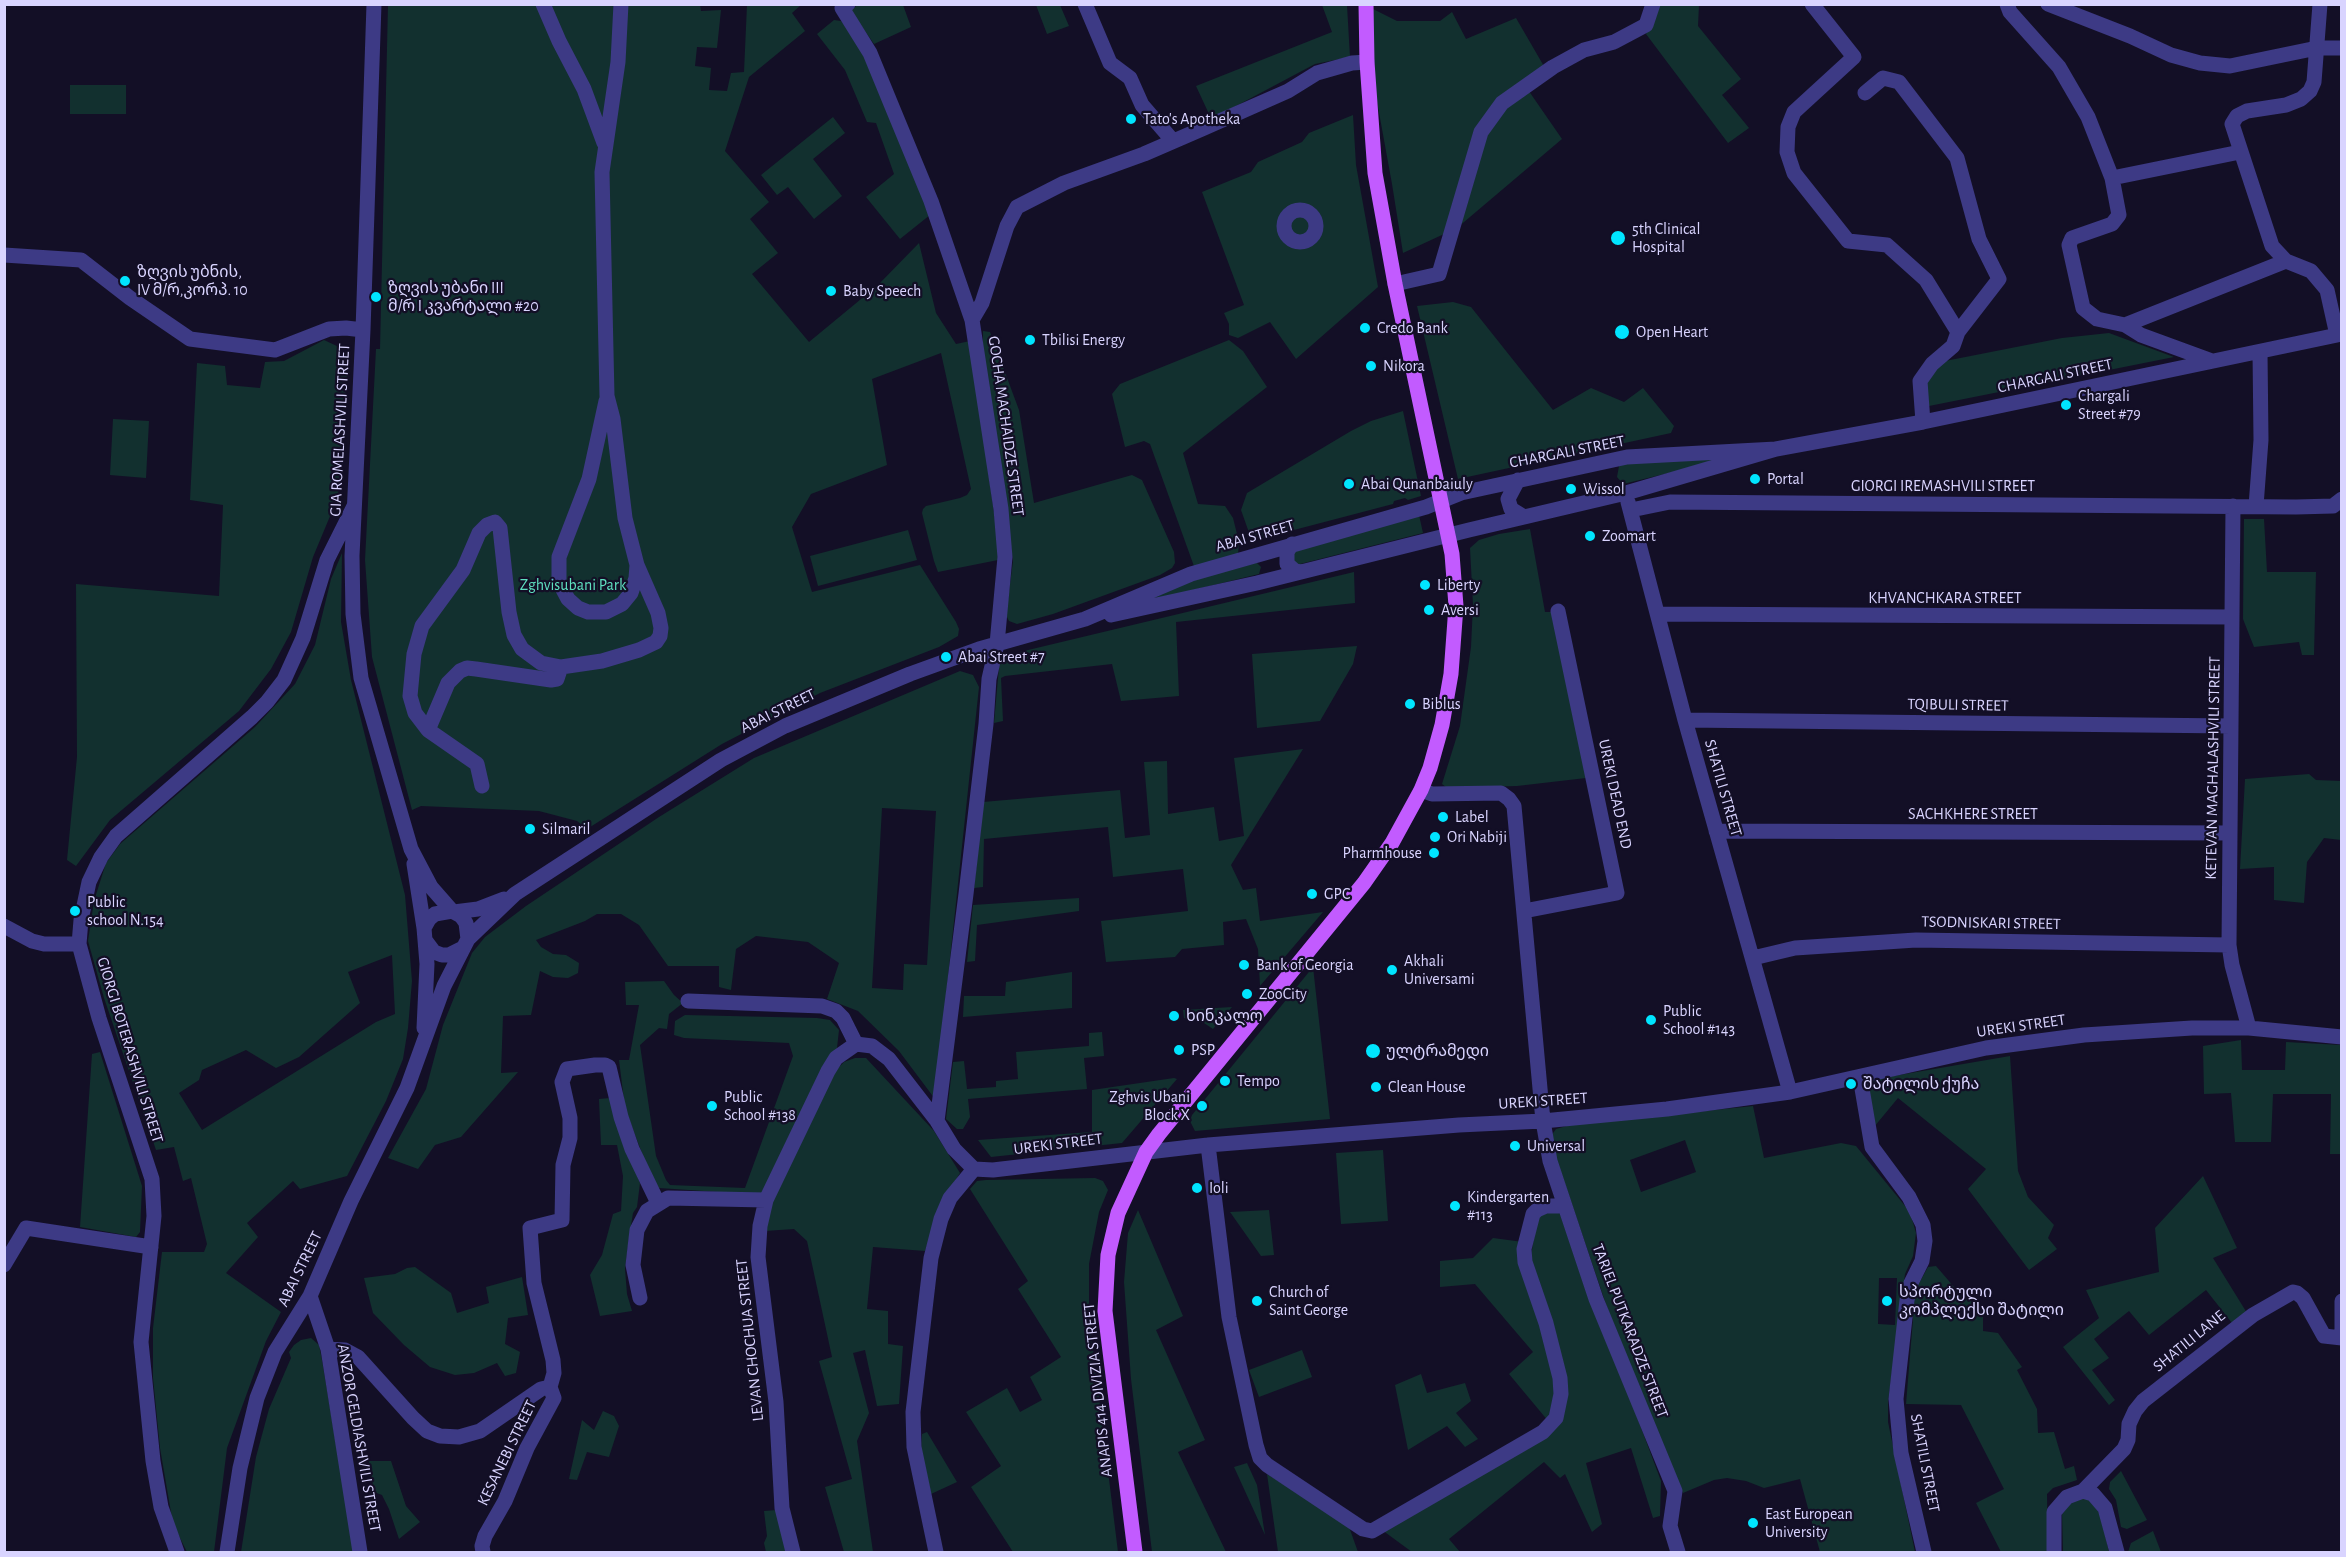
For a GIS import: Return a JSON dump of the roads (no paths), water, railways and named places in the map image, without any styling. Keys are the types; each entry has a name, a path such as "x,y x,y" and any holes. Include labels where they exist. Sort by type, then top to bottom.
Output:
{"main road":[{"name":"ANAPIS 414 DIVIZIA STREET","path":"1135,1552 1105,1311 1108,1254 1118,1213 1146,1152 1178,1109 1364,883 1392,843 1421,790 1442,725 1451,674 1455,631 1455,584 1448,535 1395,284 1375,173 1367,62 1366,4"}],"street":[{"name":"GIA ROMELASHVILI STREET","path":"374,4 363,330 354,506 353,614 361,678 411,849 425,934"},
{"path":"543,4 588,98 605,145"},
{"path":"482,786 477,764 428,730 415,713 410,696 418,639 428,616 463,570 479,533 487,525 495,522 500,528 509,612 517,643 541,663 561,667 623,656 650,645 660,636 662,628 658,613 637,566 624,507 613,419 607,396 602,172 618,62 621,4"},
{"path":"848,4 842,8 870,53 931,201 972,320"},
{"path":"1085,4 1110,63 1130,78 1142,105 1173,141"},
{"path":"1395,284 1439,274 1481,132 1502,103 1553,67 1584,50 1614,42 1646,25 1653,4"},
{"path":"1812,4 1854,57 1794,112 1788,127 1787,152 1794,173 1848,241 1887,245 1926,280 1958,332"},
{"path":"2007,4 2010,12 2059,67 2088,117 2112,178 2119,215 2112,224 2072,238 2069,244 2083,308 2097,319 2125,326 2141,335 2212,361"},
{"path":"2048,4 2130,36 2171,55 2200,63 2230,66 2317,48 2342,48"},
{"path":"2320,4 2314,82 2310,91 2301,99 2286,105 2247,111 2237,116 2232,124 2272,246 2286,261 2311,271 2327,290 2339,334"},
{"name":"GOCHA MACHAIDZE STREET","path":"937,1121 986,724 989,678 997,644 1005,557 1001,510 972,320 982,303 1007,226 1017,207 1064,183 1173,141 1288,91 1317,73 1352,63 1367,62"},
{"path":"1865,93 1882,78 1899,82 1957,158 1979,239 1999,279 1958,332 1953,346 1932,364 1920,381 1923,422"},
{"path":"2112,178 2240,152"},
{"path":"4,255 81,260 130,298 190,339 275,350 329,329 363,330"},
{"path":"2125,326 2286,261"},
{"name":"CHARGALI STREET","path":"1440,501 1461,493 1626,457 1776,448 1923,422 2339,334"},
{"path":"2256,506 2261,440 2260,352"},
{"path":"607,396 589,479 559,557 559,582 568,599 578,608 588,612 606,612 622,604 631,593 637,566"},
{"name":"CHARGALI STREET","path":"1448,535 1626,494 1776,448"},
{"path":"1518,480 1508,499 1512,509 1524,517"},
{"name":"SHATILI STREET","path":"1626,494 1685,720 1790,1092"},
{"name":"GIORGI IREMASHVILI STREET","path":"1631,510 1670,502 2333,506 2342,499"},
{"name":"ABAI STREET","path":"453,912 478,909 515,894 721,760 785,726 910,674 997,644 1085,619 1191,574 1426,507 1440,501"},
{"name":"GIORGI BOTERASHVILI STREET","path":"177,1552 161,1507 153,1461 141,1342 154,1216 152,1179 99,1018 78,944 89,882 101,857 116,836 252,717 284,680 303,638 327,560 354,506"},
{"name":"KETEVAN MAGHALASHVILI STREET","path":"2233,506 2229,945 2249,1028"},
{"name":"ABAI STREET","path":"1085,619 1114,615 1257,583 1448,535"},
{"path":"1292,544 1287,552 1287,564 1295,571 1301,572"},
{"path":"1251,556 1261,559 1266,567 1265,573 1257,583"},
{"name":"UREKI DEAD END","path":"1524,911 1617,893 1558,611"},
{"name":"KHVANCHKARA STREET","path":"1658,614 2232,618"},
{"path":"428,730 448,683 460,671 467,668 558,680 561,667"},
{"name":"TQIBULI STREET","path":"1685,720 2231,726"},
{"path":"1421,790 1432,794 1501,793 1514,806 1543,1121"},
{"name":"SACHKHERE STREET","path":"1716,831 2230,833"},
{"name":"GIA ROMELASHVILI STREET","path":"411,849 430,887 453,912"},
{"name":"ABAI STREET","path":"227,1552 240,1468 257,1398 275,1352 310,1296 351,1202 407,1088 444,986 465,943 515,894"},
{"path":"453,912 466,923 465,943 449,955 442,955 434,952 425,934 435,914 453,912"},
{"path":"4,926 32,941 44,944 78,944"},
{"name":"ABAI STREET","path":"423,1043 427,964 425,934"},
{"name":"TSODNISKARI STREET","path":"1753,958 1795,948 1916,940 2229,945"},
{"path":"688,1001 822,1006 836,1011 843,1018 856,1044 872,1046 889,1059 937,1121 954,1149 974,1169 950,1198 940,1219 931,1258 913,1412 914,1447 936,1552"},
{"name":"UREKI STREET","path":"974,1169 993,1170 1208,1145 1459,1125 1543,1121 1667,1109 1790,1092 1986,1048 2084,1035 2192,1028 2249,1028 2342,1036"},
{"name":"LEVAN CHOCHUA STREET","path":"793,1552 782,1508 776,1402 758,1257 760,1226 765,1200 828,1071 836,1058 856,1044"},
{"path":"550,1387 554,1373 553,1360 534,1282 530,1228 562,1220 563,1165 570,1138 570,1118 562,1082 567,1069 595,1065 609,1067 621,1117 632,1149 658,1203"},
{"name":"SHATILI STREET","path":"1860,1077 1872,1147 1909,1197 1923,1225 1925,1241 1922,1261 1911,1283 1907,1300 1896,1399 1901,1452 1924,1552"},
{"name":"TARIEL PUTKARADZE STREET","path":"1543,1121 1550,1161 1605,1321 1675,1491 1670,1526 1678,1552"},
{"path":"1208,1145 1229,1317 1260,1458 1363,1529 1372,1531 1543,1432 1556,1418 1561,1395 1560,1378 1546,1323 1525,1262 1524,1249 1533,1214 1546,1206 1564,1206"},
{"path":"640,1298 633,1265 637,1230 647,1211 668,1198 765,1200"},
{"path":"4,1265 26,1228 151,1247"},
{"name":"SHATILI LANE","path":"2083,1491 2124,1449 2132,1417 2143,1401 2244,1320 2262,1309 2293,1292 2297,1293 2303,1298 2324,1336 2342,1337"},
{"name":"ANZOR GELDIASHVILI STREET","path":"310,1296 328,1349 360,1552"},
{"path":"2342,1301 2342,1337"},
{"name":"KESANEBI STREET","path":"328,1349 345,1350 358,1357 413,1418 427,1431 441,1436 459,1437 480,1431 541,1389 550,1387 554,1398 527,1448 505,1501 485,1536 483,1552"},
{"path":"2054,1552 2054,1512 2067,1497 2083,1491 2092,1494 2105,1508 2117,1552"}],"place":[{"name":"Tato's Apotheka","path":"1131,119"},
{"name":"5th Clinical Hospital","path":"1618,238"},
{"name":"ზღვის უბნის, IV მ/რ,კორპ. 10","path":"125,281"},
{"name":"Baby Speech","path":"831,291"},
{"name":"ზღვის უბანი III მ/რ I კვარტალი #20","path":"376,297"},
{"name":"Credo Bank","path":"1365,328"},
{"name":"Open Heart","path":"1622,332"},
{"name":"Tbilisi Energy","path":"1030,340"},
{"name":"Nikora","path":"1371,366"},
{"name":"Chargali Street #79","path":"2066,405"},
{"name":"Portal","path":"1755,479"},
{"name":"Abai Qunanbaiuly","path":"1349,484"},
{"name":"Wissol","path":"1571,489"},
{"name":"Zoomart","path":"1590,536"},
{"name":"Liberty","path":"1425,585"},
{"name":"Aversi","path":"1429,610"},
{"name":"Abai Street #7","path":"946,657"},
{"name":"Biblus","path":"1410,704"},
{"name":"Label","path":"1443,817"},
{"name":"Silmaril","path":"530,829"},
{"name":"Ori Nabiji","path":"1435,837"},
{"name":"Pharmhouse","path":"1434,853"},
{"name":"GPC","path":"1312,894"},
{"name":"Public school N.154","path":"75,911"},
{"name":"Bank of Georgia","path":"1244,965"},
{"name":"Akhali Universami","path":"1392,970"},
{"name":"ZooCity","path":"1247,994"},
{"name":"ხინკალო","path":"1174,1016"},
{"name":"Public School #143","path":"1651,1020"},
{"name":"PSP","path":"1179,1050"},
{"name":"ულტრამედი","path":"1373,1051"},
{"name":"Tempo","path":"1225,1081"},
{"name":"შატილის ქუჩა","path":"1851,1084"},
{"name":"Clean House","path":"1376,1087"},
{"name":"Public School #138","path":"712,1106"},
{"name":"Zghvis Ubani Block X","path":"1202,1106"},
{"name":"Universal","path":"1515,1146"},
{"name":"Ioli","path":"1197,1188"},
{"name":"Kindergarten #113","path":"1455,1206"},
{"name":"Church of Saint George","path":"1257,1301"},
{"name":"სპორტული კომპლექსი შატილი","path":"1887,1301"},
{"name":"East European University","path":"1753,1523"}],"park label":[{"name":"Zghvisubani Park","path":"573,585"}]}
